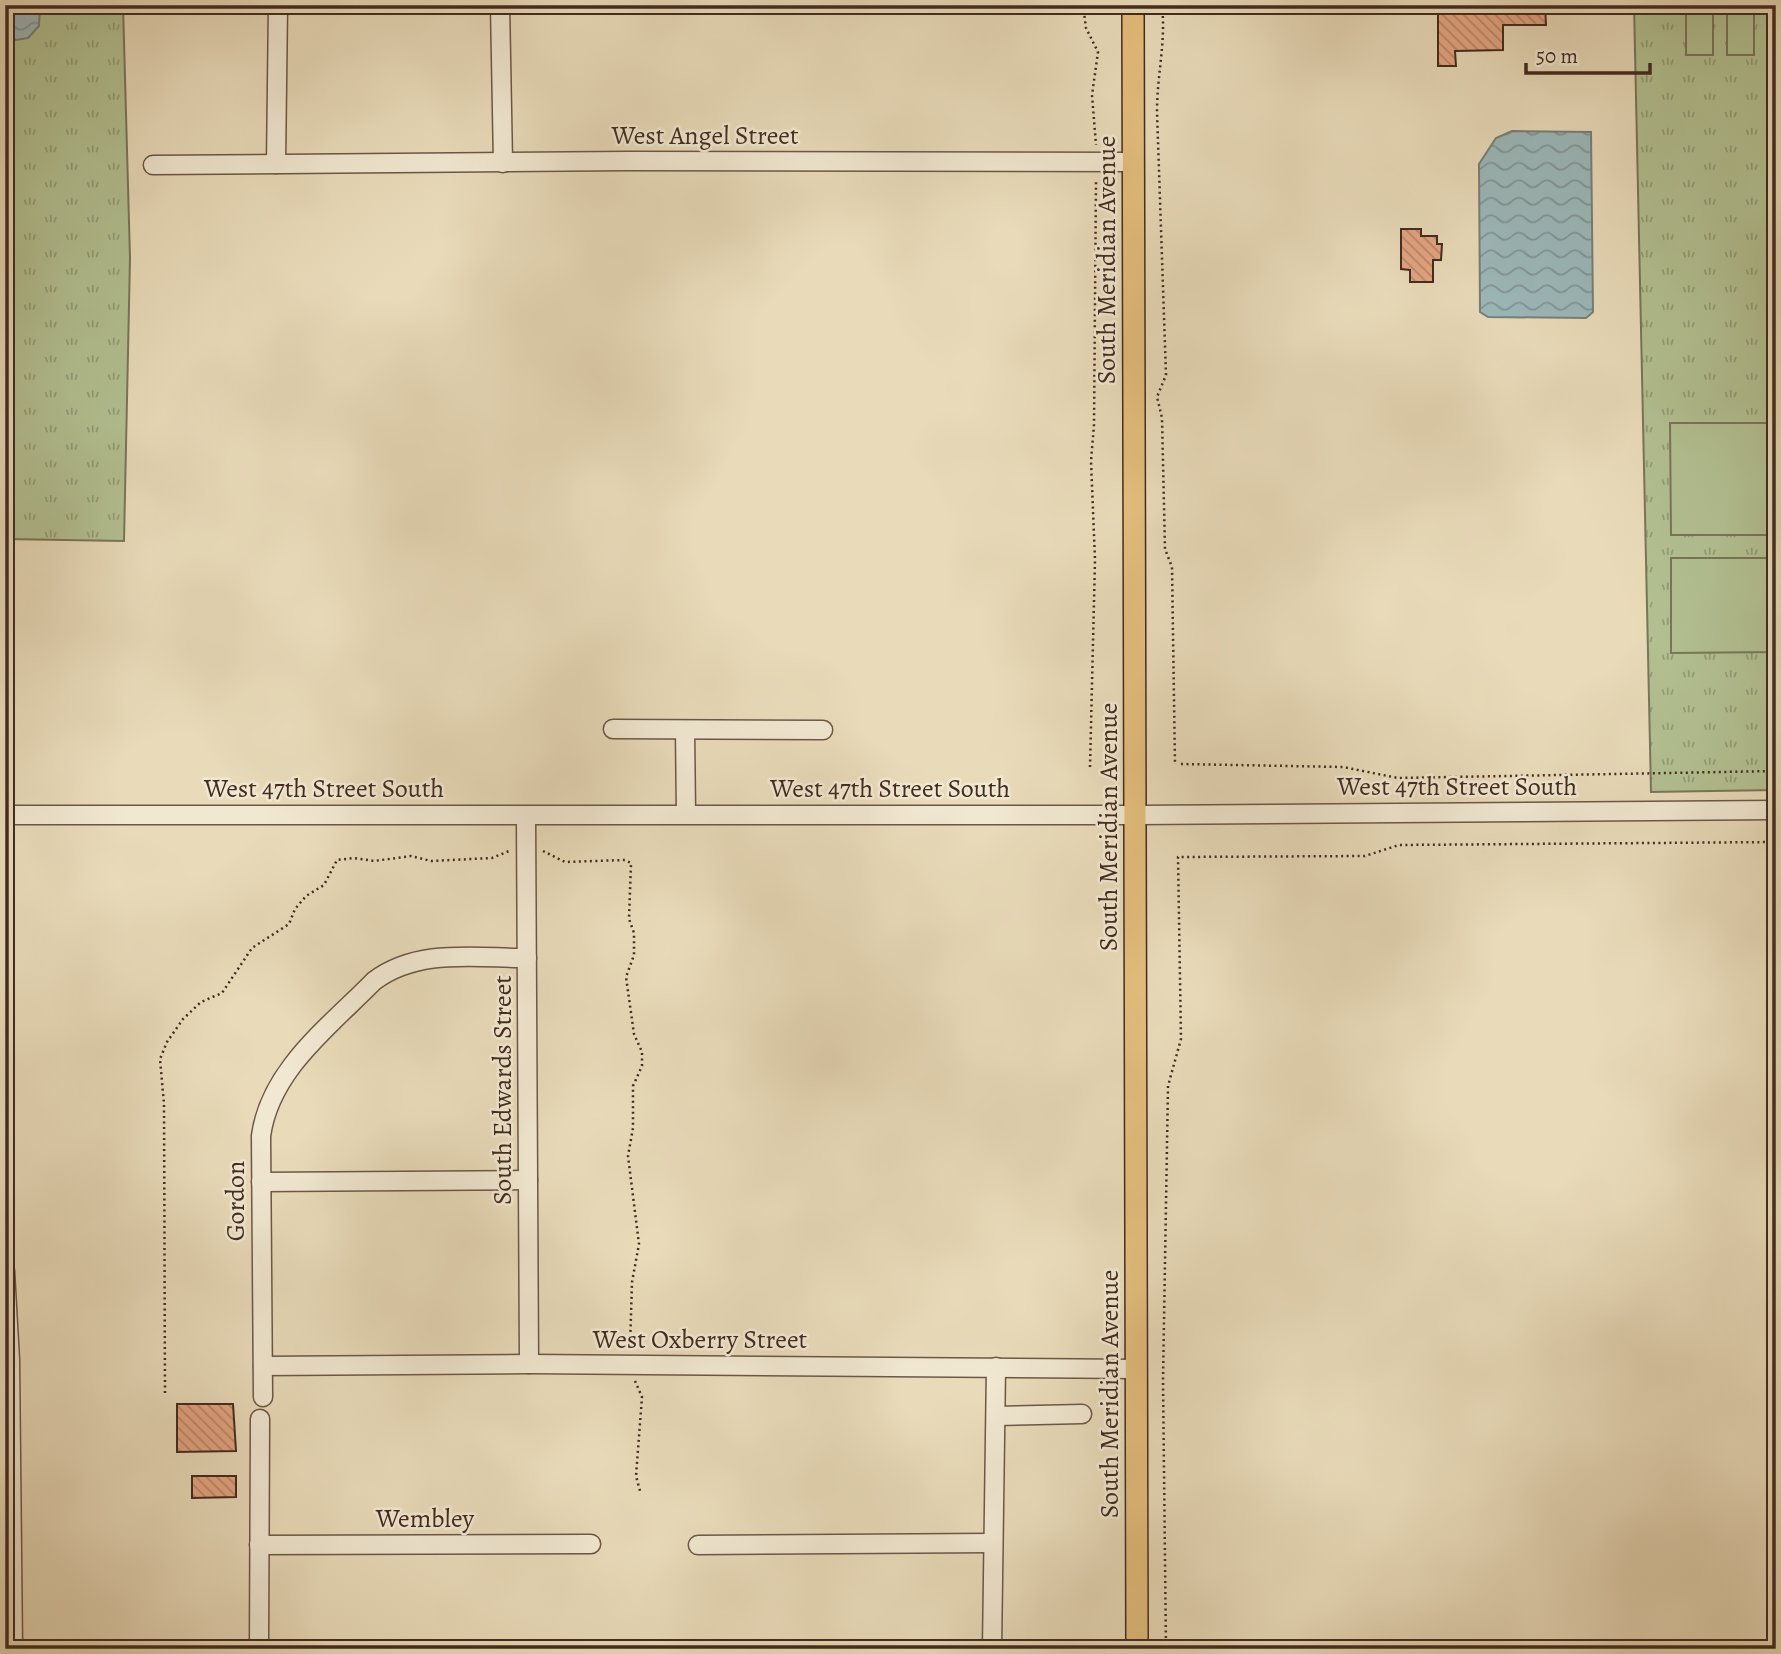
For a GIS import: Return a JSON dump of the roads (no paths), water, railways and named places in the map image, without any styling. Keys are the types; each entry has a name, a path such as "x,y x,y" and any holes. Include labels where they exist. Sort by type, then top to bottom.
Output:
{"main road":[{"name":"South Meridian Avenue","path":"1133,5 1138,1649"}],"street":[{"path":"276,164 278,5"},
{"path":"500,5 503,163"},
{"name":"West Angel Street","path":"153,165 1133,162"},
{"path":"613,729 823,730"},
{"path":"685,730 686,814"},
{"name":"West 47th Street South","path":"5,815 1137,815 1776,810"},
{"name":"South Edwards Street","path":"526,816 529,1364"},
{"name":"Gordon","path":"263,1397 261,1136 271,1096 282,1076 374,981 406,962 424,958 527,958"},
{"path":"261,1182 528,1180"},
{"path":"5,1271 10,1360 13,1649"},
{"name":"West Oxberry Street","path":"262,1366 529,1364 1138,1368"},
{"path":"992,1649 996,1367"},
{"path":"996,1416 1082,1414"},
{"path":"260,1419 260,1649"},
{"path":"698,1545 992,1543"},
{"name":"Wembley","path":"260,1545 591,1544"}],"water":[{"path":"5,5 40,5 39,26 28,38 16,40 5,35"},
{"path":"1512,131 1591,132 1593,312 1586,318 1488,317 1480,312 1479,164 1496,138"}]}
